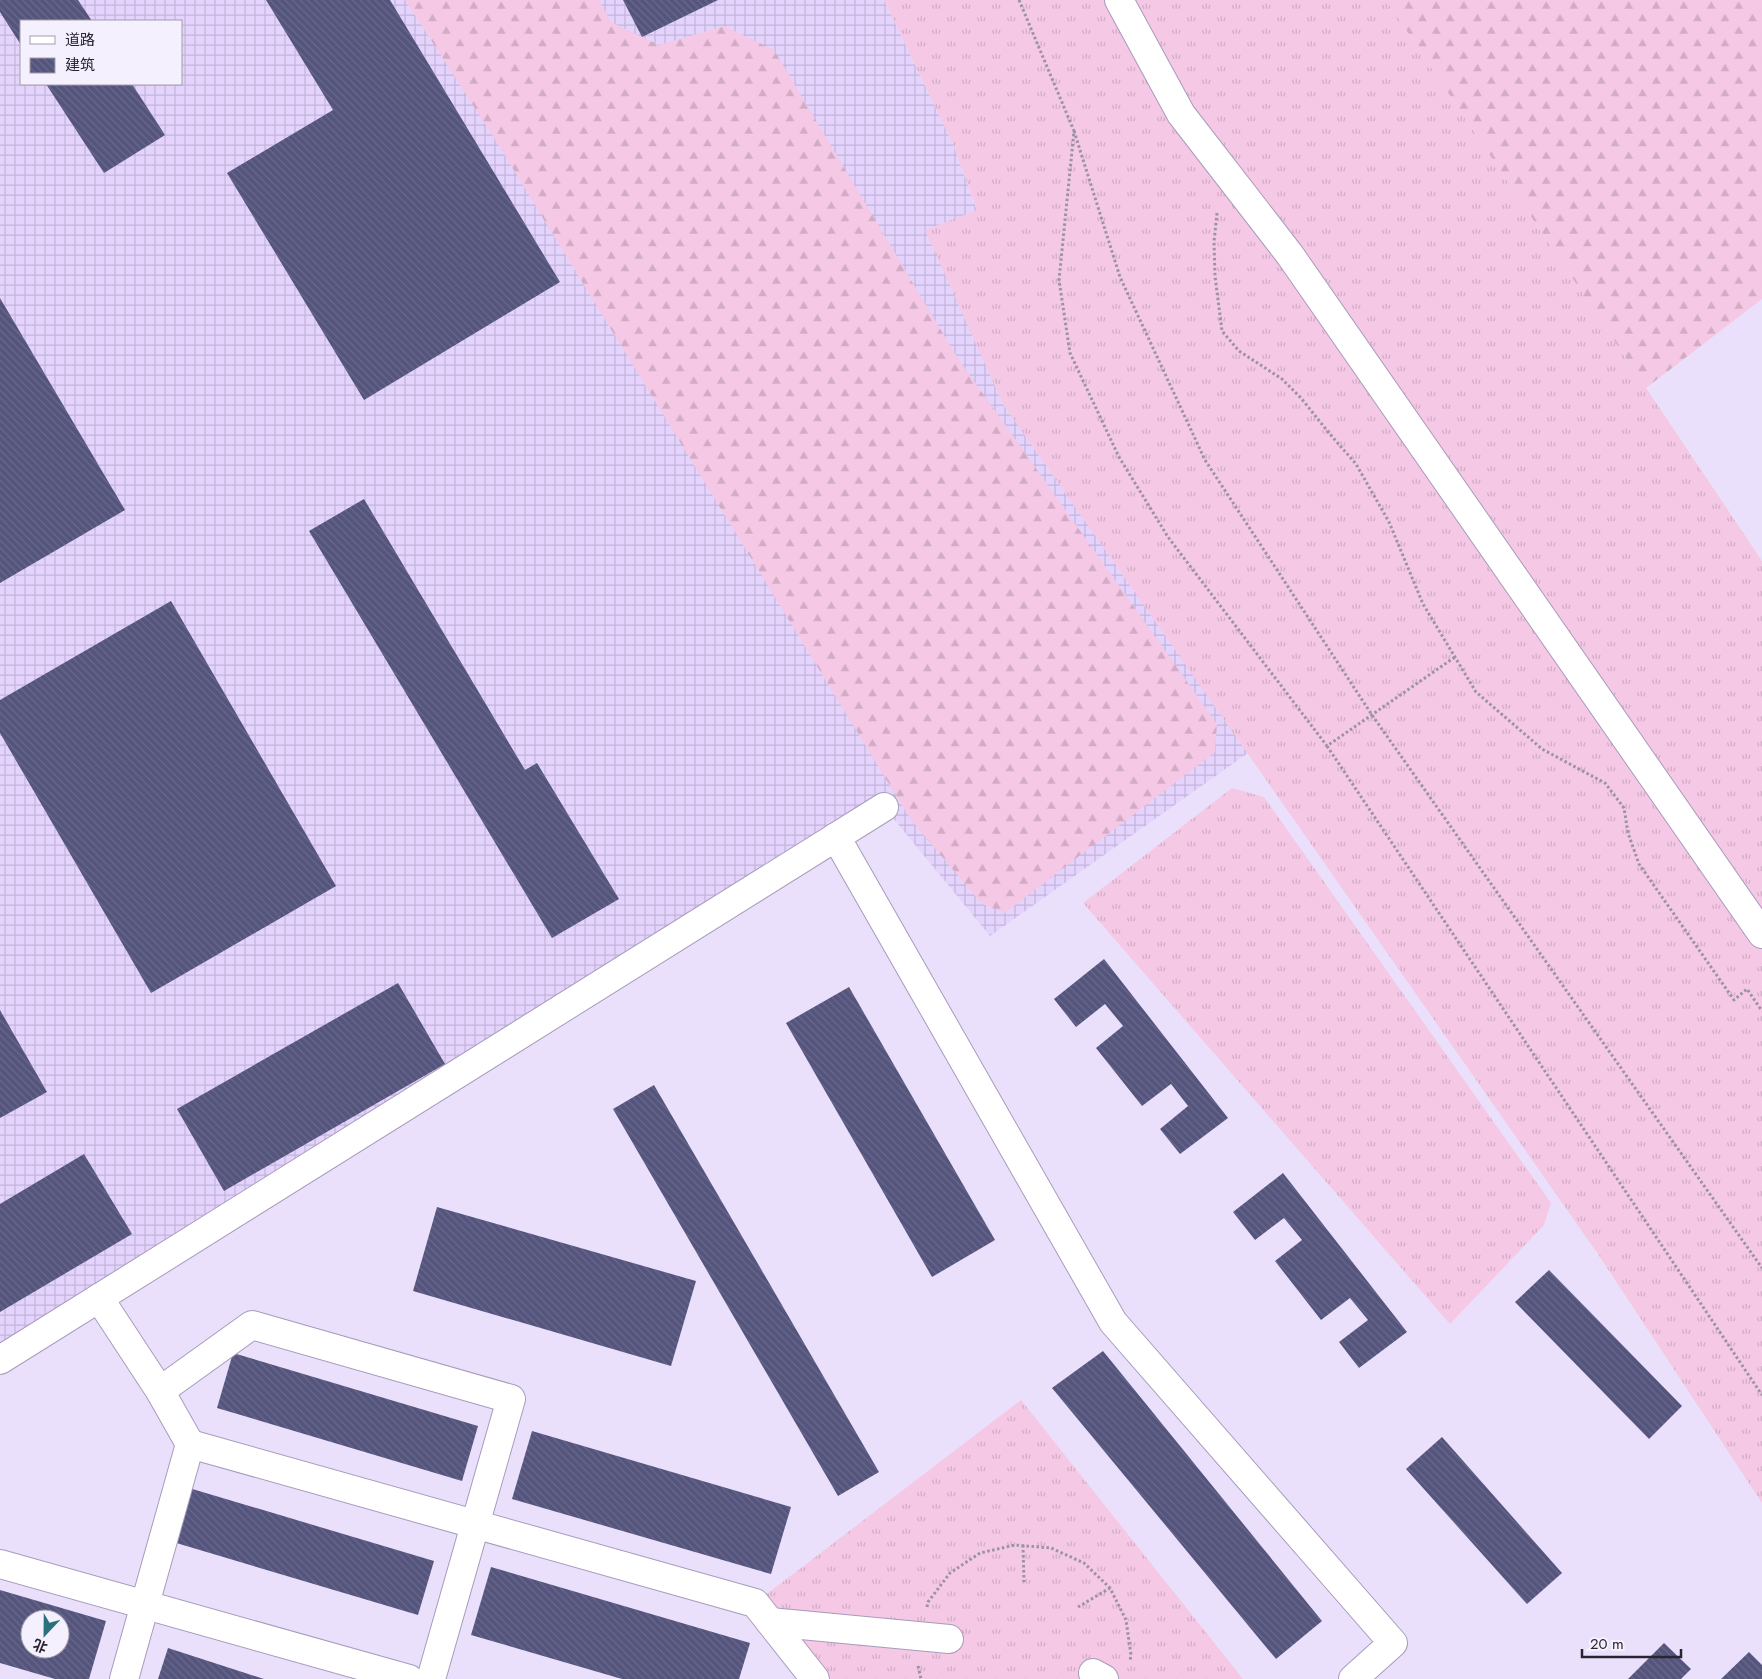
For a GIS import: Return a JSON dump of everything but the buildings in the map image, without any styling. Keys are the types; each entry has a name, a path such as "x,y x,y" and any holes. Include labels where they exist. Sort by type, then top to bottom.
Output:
{"street":[{"path":"1119,0 1182,114 1290,255 1762,934"},
{"path":"0,1360 884,807"},
{"path":"836,837 1113,1322 1393,1643 1353,1679"},
{"path":"100,1298 160,1391 190,1444 124,1679"},
{"path":"160,1391 252,1325 512,1399 431,1679"},
{"path":"190,1444 755,1603 815,1679"},
{"path":"0,1564 409,1679"},
{"path":"770,1622 949,1639"}],"path":[{"path":"1019,0 1074,131 1120,277 1205,460 1372,715 1762,1268"},
{"path":"1074,131 1059,280 1070,353 1120,456 1168,537 1327,746 1762,1395"},
{"path":"1228,176 1216,216 1214,242 1215,276 1222,331 1239,351 1282,379 1301,398 1356,464 1388,522 1423,604 1476,692 1542,750 1604,783 1624,808 1628,833 1639,864 1734,1000 1747,989 1762,1011"},
{"path":"1327,746 1455,657"},
{"path":"921,1679 918,1670 917,1636 928,1602 950,1573 980,1553 1015,1545 1051,1548 1084,1563 1110,1588 1126,1620 1131,1655 1129,1663"},
{"path":"1023,1545 1024,1582"},
{"path":"1078,1607 1110,1588"}],"shaded area":[{"path":"0,0 884,0 953,144 977,211 926,230 1003,404 1248,753 990,936 884,807 0,1361"}],"green space":[{"path":"405,0 599,0 611,22 659,45 724,26 774,50 957,357 1217,724 1215,752 1005,913 982,904 911,820 491,133"},
{"path":"884,0 1386,0 1762,561 1762,1503 1600,1257 1003,404 925,230 977,210 953,144"},
{"path":"1386,0 1762,0 1762,299 1646,388"},
{"path":"1232,788 1264,797 1551,1203 1544,1225 1450,1324 1083,903"},
{"path":"1021,1400 1243,1679 815,1679 755,1603"}]}
